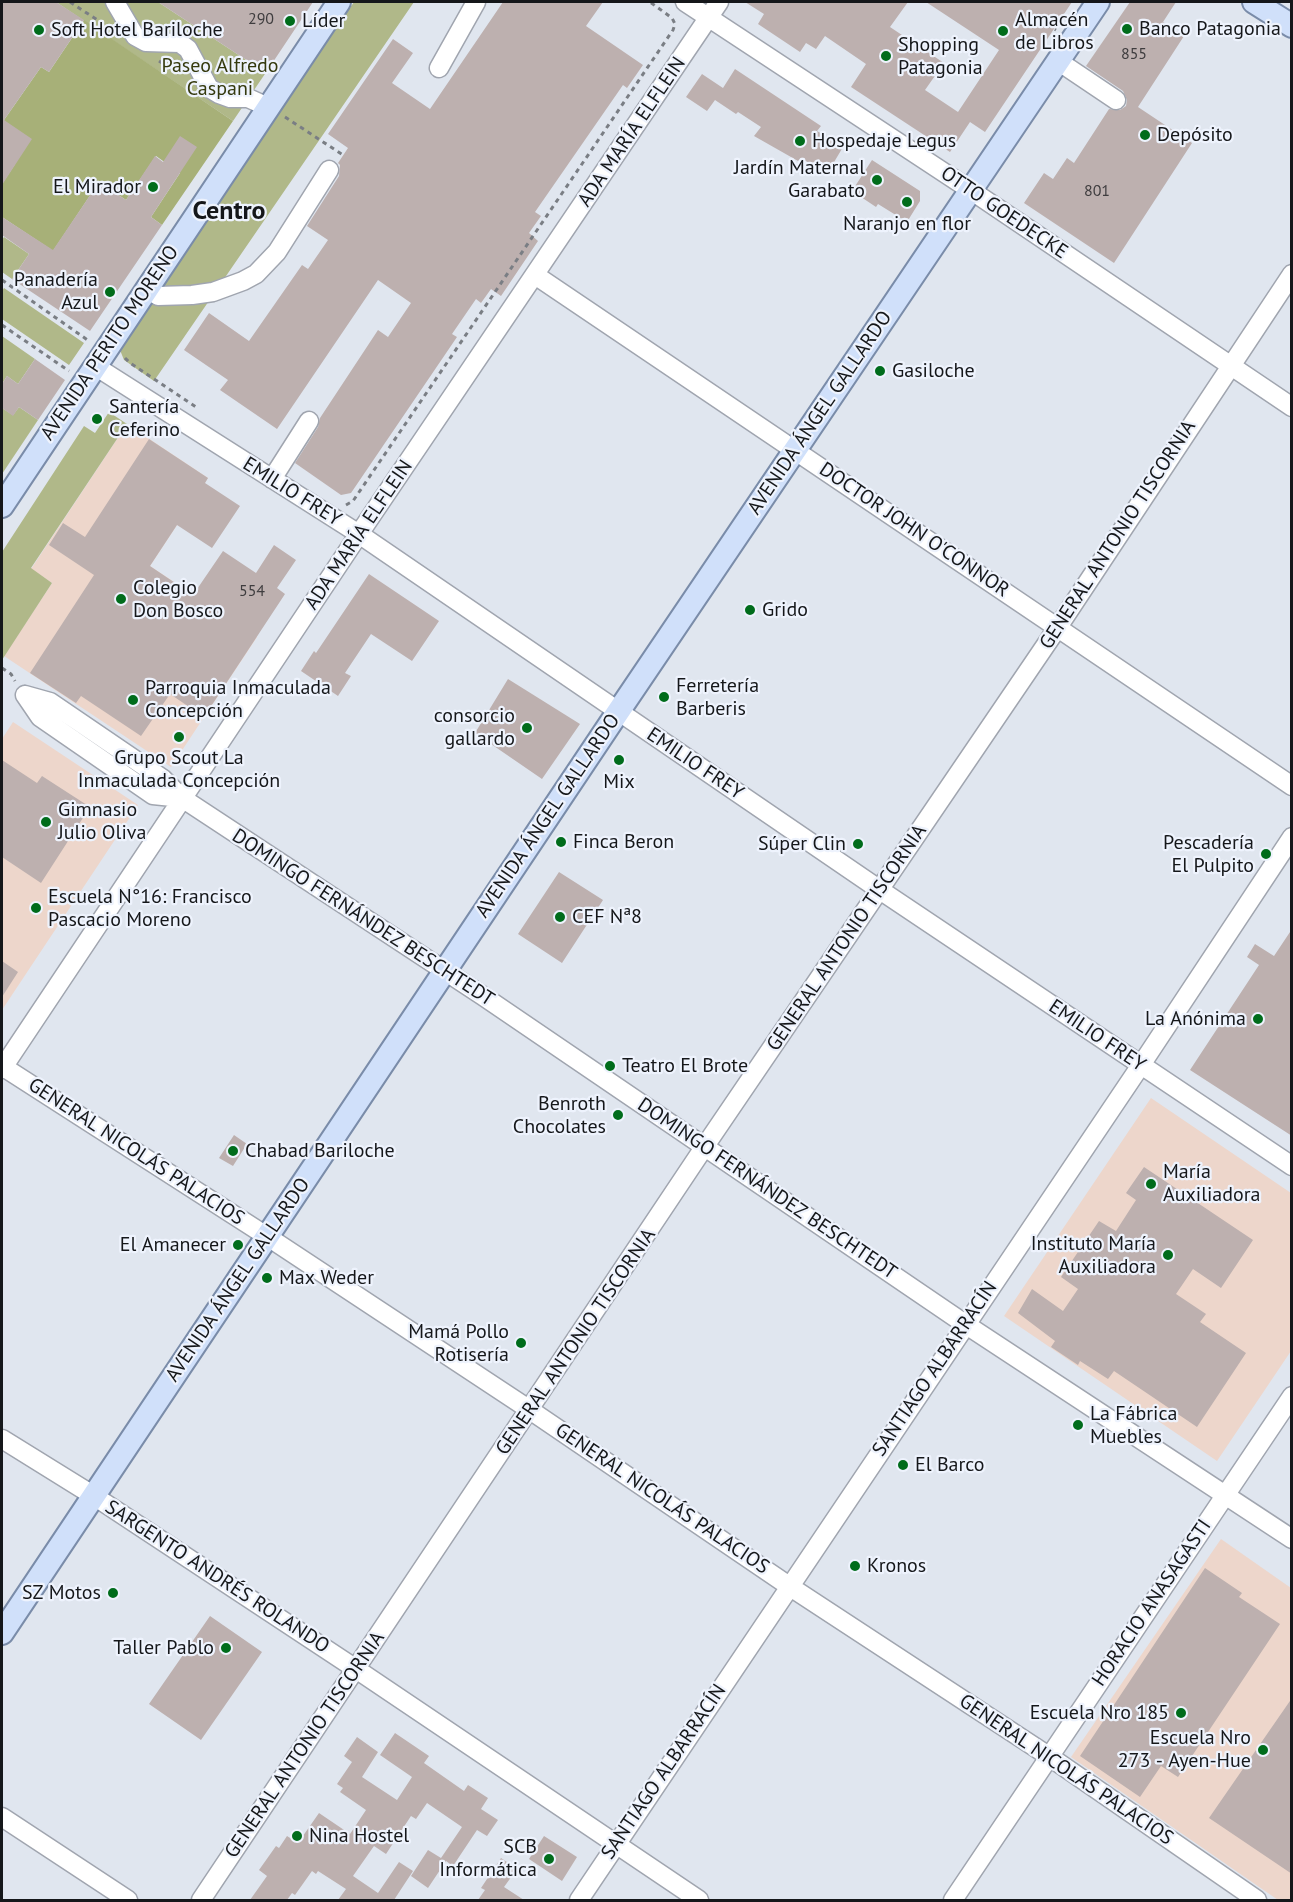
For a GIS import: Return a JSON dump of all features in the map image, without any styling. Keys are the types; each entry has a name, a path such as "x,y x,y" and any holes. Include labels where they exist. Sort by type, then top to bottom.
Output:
{"main road":[{"name":"AVENIDA PERITO MORENO","path":"2,506 339,2"},
{"name":"AVENIDA ÁNGEL GALLARDO","path":"2,1633 618,712 1098,2"},
{"path":"1254,2 1292,26"}],"street":[{"path":"115,2 135,36 146,42 180,44 188,49 209,88 230,98 248,98 268,107"},
{"path":"439,68 476,2"},
{"name":"OTTO GOEDECKE","path":"685,2 972,191 1292,407"},
{"name":"ADA MARÍA ELFLEIN","path":"2,1068 359,534 719,2"},
{"path":"1058,61 1116,100"},
{"path":"147,288 159,296 213,292 256,274 277,252 329,170"},
{"name":"GENERAL ANTONIO TISCORNIA","path":"201,1900 705,1146 1058,627 1292,274"},
{"name":"DOCTOR JOHN O'CONNOR","path":"535,275 1292,786"},
{"name":"EMILIO FREY","path":"90,374 272,479 359,534 880,890 1292,1166"},
{"path":"272,479 309,421"},
{"name":"DOMINGO FERNÁNDEZ BESCHTEDT","path":"182,798 153,795 40,717 25,695 50,702 163,779 182,798 445,971 965,1324 1292,1539"},
{"name":"SANTIAGO ALBARRACÍN","path":"579,1900 1292,837"},
{"name":"GENERAL NICOLÁS PALACIOS","path":"2,1068 268,1236 789,1586 1050,1757 1257,1900"},
{"name":"HORACIO ANASAGASTI","path":"953,1900 1292,1396"},
{"name":"SARGENTO ANDRÉS ROLANDO","path":"2,1439 94,1496 356,1669 699,1900"},
{"path":"2,1817 128,1900"}],"path":[{"path":"342,506 353,501 674,30 675,24 672,18 650,2"},
{"path":"1032,15 1072,40"},
{"path":"268,107 343,156"},
{"path":"2,280 91,342"},
{"path":"2,325 90,374"},
{"path":"123,353 130,363 196,407"},
{"path":"2,668 10,674"}],"shaded area":[{"name":"Colegio Don Bosco","path":"127,424 208,478 150,566 257,637 171,767 4,656 52,583 31,569"},
{"name":"Escuela N°16: Francisco Pascacio Moreno","path":"13,722 138,805 2,1010 2,739"},
{"name":"Instituto María Auxiliadora","path":"1151,1098 1291,1193 1291,1351 1217,1461 1004,1316"},
{"name":"Escuela Nro 185","path":"1221,1539 1291,1588 1291,1900 1278,1900 1071,1757"}],"green space":[{"name":"Paseo Alfredo Caspani","path":"56,2 158,2 257,67 271,65 233,121"},
{"path":"354,2 414,2 154,381 124,360 120,350 121,344"},
{"path":"84,20 233,121 162,225 151,217 180,173 156,156 126,200 99,182 53,251 2,217 2,184 15,164 4,120 41,67 49,72"},
{"path":"4,237 29,254 12,279 2,272 2,240"},
{"path":"4,288 84,343 69,365 2,319 2,291"},
{"path":"2,336 35,359 18,384 7,376 2,384"},
{"path":"19,407 38,420 2,474 2,408 13,415"},
{"path":"109,412 127,424 31,568 52,583 2,660 2,552 84,426 95,433"}],"building":[{"path":"2,2 56,2 84,20 49,72 41,67 4,120 32,139 2,185"},
{"path":"158,2 313,2 271,65 257,67"},
{"path":"503,2 603,2 586,26 643,65 627,88 623,85 535,212 541,216 529,233 538,241 501,296 491,289 481,303 476,299 452,334 457,337 351,493 341,495 295,463 318,427 320,418 378,330 388,337 411,303 378,280 277,429 220,390 228,380 184,350 209,313 249,341 302,265 308,269 328,240 307,226 339,176 340,165 338,163 348,148 328,134 393,39 413,53 392,83 430,109"},
{"path":"745,2 908,2 890,27 944,63 925,90 958,112 999,50 926,2 1072,2 985,132 970,122 950,152 851,87 866,64 825,36 816,49 806,43 800,52 758,24 764,14"},
{"path":"1130,2 1176,2 1163,22 1184,36 1138,107 1192,143 1114,263 1024,203 1044,173 1053,179 1067,158 1074,163 1109,109 1120,110 1126,106 1127,100 1123,91 1086,66"},
{"path":"735,69 821,126 817,131 843,147 827,174 801,158 798,161 754,136 761,127 738,112 736,114 715,100 707,111 686,97 702,74 723,88"},
{"path":"180,136 197,147 151,217 162,225 90,331 12,279 29,254 2,235 2,217 53,250 99,182 126,200 155,156 163,162"},
{"path":"872,160 920,191 920,201 907,222 878,204 876,207 852,191"},
{"path":"35,359 65,380 38,420 19,407 13,416 2,408 2,384 7,376 18,384"},
{"name":"Colegio Don Bosco","path":"149,439 208,478 205,483 240,506 212,548 177,525 150,566 193,595 223,551 256,573 274,545 296,560 277,588 285,594 204,717 170,694 141,736 81,696 76,703 30,673 94,575 49,545 63,523 85,537"},
{"path":"369,574 439,621 412,661 371,634 345,673 351,676 338,696 301,671 314,651 316,653"},
{"name":"consorcio gallardo","path":"508,679 580,724 542,779 475,733"},
{"name":"Gimnasio Julio Oliva","path":"2,760 37,783 42,776 90,807 41,883 2,857"},
{"name":"CEF Nª8","path":"559,872 603,900 562,963 518,934"},
{"name":"La Anónima","path":"1292,929 1292,1136 1190,1070 1259,965 1247,957 1255,944 1274,956"},
{"path":"2,961 18,972 2,997"},
{"name":"Chabad Bariloche","path":"234,1135 247,1144 233,1166 219,1158"},
{"path":"1144,1167 1253,1240 1221,1288 1193,1269 1176,1294 1206,1314 1200,1322 1246,1353 1197,1427 1114,1371 1108,1379 1080,1361 1078,1365 1051,1347 1055,1341 1018,1313 1032,1289 1063,1311 1078,1289 1061,1277 1099,1221 1116,1231 1136,1200 1126,1193"},
{"name":"Escuela Nro 185","path":"1205,1568 1242,1593 1239,1597 1280,1624 1178,1777 1161,1766 1140,1797 1080,1756"},
{"path":"210,1616 262,1652 201,1740 149,1704"},
{"path":"1292,1698 1292,1874 1209,1818"},
{"path":"395,1733 429,1756 424,1763 464,1791 468,1785 488,1798 481,1809 498,1820 487,1836 477,1830 453,1866 446,1861 428,1888 411,1876 428,1850 441,1858 462,1827 427,1803 416,1819 411,1816 386,1854 374,1846 353,1876 378,1893 399,1862 413,1871 394,1900 338,1900 346,1889 318,1871 316,1874 312,1871 295,1895 292,1893 287,1900 250,1900 267,1876 259,1870 276,1846 279,1848 287,1836 298,1843 319,1813 350,1834 366,1810 340,1792 343,1788 337,1784 352,1762 344,1756 357,1737 378,1752 362,1777 397,1800 412,1777 380,1755"},
{"path":"544,1836 577,1857 562,1881 529,1859"},
{"path":"501,1858 517,1869 504,1887 524,1900 478,1900 485,1890 481,1888"}],"place":[{"name":"Líder","path":"290,21"},
{"name":"Banco Patagonia","path":"1127,29"},
{"name":"Soft Hotel Bariloche","path":"39,30"},
{"name":"Almacén de Libros","path":"1003,31"},
{"name":"Shopping Patagonia","path":"886,56"},
{"name":"Depósito","path":"1145,135"},
{"name":"Hospedaje Legus","path":"800,141"},
{"name":"Jardín Maternal Garabato","path":"877,180"},
{"name":"El Mirador","path":"153,187"},
{"name":"Naranjo en flor","path":"907,202"},
{"name":"Panadería Azul","path":"110,292"},
{"name":"Gasiloche","path":"880,371"},
{"name":"Santería Ceferino","path":"97,419"},
{"name":"Colegio Don Bosco","path":"121,599"},
{"name":"Grido","path":"750,610"},
{"name":"Ferretería Barberis","path":"664,697"},
{"name":"Parroquia Inmaculada Concepción","path":"133,700"},
{"name":"consorcio gallardo","path":"527,728"},
{"name":"Grupo Scout La Inmaculada Concepción","path":"179,737"},
{"name":"Mix","path":"619,760"},
{"name":"Gimnasio Julio Oliva","path":"46,822"},
{"name":"Finca Beron","path":"561,842"},
{"name":"Súper Clin","path":"858,844"},
{"name":"Pescadería El Pulpito","path":"1266,854"},
{"name":"Escuela N°16: Francisco Pascacio Moreno","path":"36,908"},
{"name":"CEF Nª8","path":"560,917"},
{"name":"La Anónima","path":"1258,1019"},
{"name":"Teatro El Brote","path":"610,1066"},
{"name":"Benroth Chocolates","path":"618,1115"},
{"name":"Chabad Bariloche","path":"233,1151"},
{"name":"María Auxiliadora","path":"1151,1184"},
{"name":"El Amanecer","path":"238,1245"},
{"name":"Instituto María Auxiliadora","path":"1168,1255"},
{"name":"Max Weder","path":"267,1278"},
{"name":"Mamá Pollo Rotisería","path":"521,1343"},
{"name":"La Fábrica Muebles","path":"1078,1425"},
{"name":"El Barco","path":"903,1465"},
{"name":"Kronos","path":"855,1566"},
{"name":"SZ Motos","path":"113,1593"},
{"name":"Taller Pablo","path":"226,1648"},
{"name":"Escuela Nro 185","path":"1181,1713"},
{"name":"Escuela Nro 273 - Ayen-Hue","path":"1263,1750"},
{"name":"Nina Hostel","path":"297,1836"},
{"name":"SCB Informática","path":"549,1859"}],"district":[{"name":"Centro","path":"229,212"}]}
